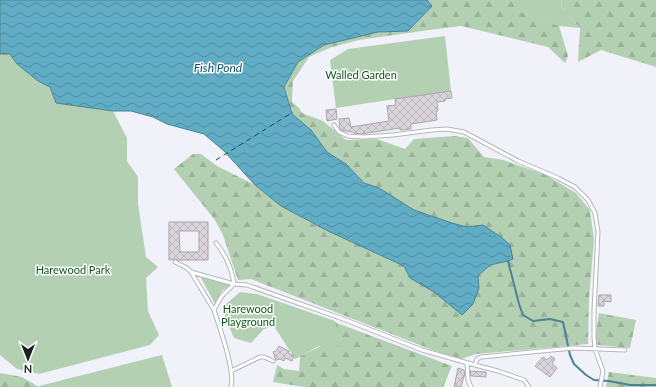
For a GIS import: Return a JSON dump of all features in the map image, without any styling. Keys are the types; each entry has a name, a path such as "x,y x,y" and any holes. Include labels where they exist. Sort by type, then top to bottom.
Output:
{"lane":[{"path":"334,125 339,132 348,136 363,137 446,129 464,132 518,161 575,187 588,200 595,213 598,232 594,337 595,349 603,371 600,385"},
{"path":"216,243 223,252 233,277 234,284"},
{"path":"175,262 191,272 234,284 247,285 346,320 422,350 498,371 524,380 529,387"},
{"path":"191,272 214,310 231,371 231,387"},
{"path":"214,310 221,297 234,284"},
{"path":"475,365 477,358 481,357 573,348 625,350"},
{"path":"231,371 260,357 268,358 273,361"},
{"path":"467,363 468,380 471,387"}],"green space":[{"path":"427,0 518,0 517,10 559,26 568,56 565,63 548,47 461,26 359,40 332,47 309,57 293,81 292,102 302,113 323,121 346,140 377,139 405,149 414,139 454,136 468,138 484,157 503,160 546,175 576,193 590,210 594,240 589,298 588,344 476,354 458,360 251,279 238,280 223,235 215,220 174,169 193,154 201,154 217,166 255,185 281,206 312,223 404,266 410,278 434,292 462,315 479,288 478,276 490,265 508,261 483,225 467,227 414,210 379,188 364,183 346,164 327,152 311,130 292,114 284,87 298,62 324,45 378,32 408,31 432,6"},
{"path":"518,0 562,0 561,7 580,28 559,26 516,10"},
{"path":"562,0 656,0 656,67 601,50 578,62 580,28 561,7"},
{"name":"Walled Garden","path":"445,36 451,91 336,108 330,60 348,49"},
{"name":"Harewood Park","path":"0,54 10,54 17,64 38,81 51,87 56,103 113,111 127,138 127,161 138,177 138,204 146,257 158,267 146,278 148,311 159,335 150,345 39,374 17,369 0,355"},
{"path":"201,278 228,284 229,286 222,291 215,304"},
{"name":"Harewood Playground","path":"240,292 257,294 335,321 340,342 334,351 319,346 295,359 274,326 264,329 251,343 234,338 225,317 225,305"},
{"path":"599,313 636,320 630,348 598,345 595,340"},
{"path":"334,322 452,366 443,387 304,387 273,382 277,365 284,369 299,371 300,356 328,343"},
{"path":"162,355 172,387 39,387 39,386"},
{"path":"609,372 656,378 656,387 606,387"},
{"path":"0,373 22,377 39,387 0,387"}],"water":[{"name":"Fish Pond","path":"0,0 427,0 432,6 408,31 378,32 324,45 298,62 284,87 292,114 311,130 327,152 346,164 364,183 379,188 414,210 467,227 483,225 510,245 513,259 490,265 478,276 479,288 473,304 462,315 434,292 410,278 404,266 328,231 281,206 255,185 224,151 204,134 167,124 153,117 131,111 113,111 56,103 50,87 38,81 17,64 10,54 0,54"}],"building":[{"path":"451,91 452,98 437,102 437,120 411,124 411,129 400,130 400,128 361,134 340,129 339,119 349,118 351,127 389,121 387,106 396,105 395,99"},
{"path":"336,109 337,119 327,121 326,110"},
{"path":"169,222 208,222 208,260 169,260","holes":["179,231 199,231 199,252 180,252"]},
{"path":"599,295 611,295 611,302 604,301 604,306 598,306"},
{"path":"279,346 289,351 288,353 294,356 292,361 285,358 284,361 280,359 276,360 273,352 276,351"},
{"path":"551,356 555,359 552,364 557,368 550,377 535,366 543,357 547,360"},
{"path":"458,368 464,370 465,376 461,387 454,387"},
{"path":"470,371 486,372 486,377 471,376"}],"waterway":[{"path":"508,261 523,315 533,321 550,319 563,322 570,355 574,364 586,375 594,380 630,385 656,385"}],"ferry route":[{"path":"216,160 293,112"}]}
